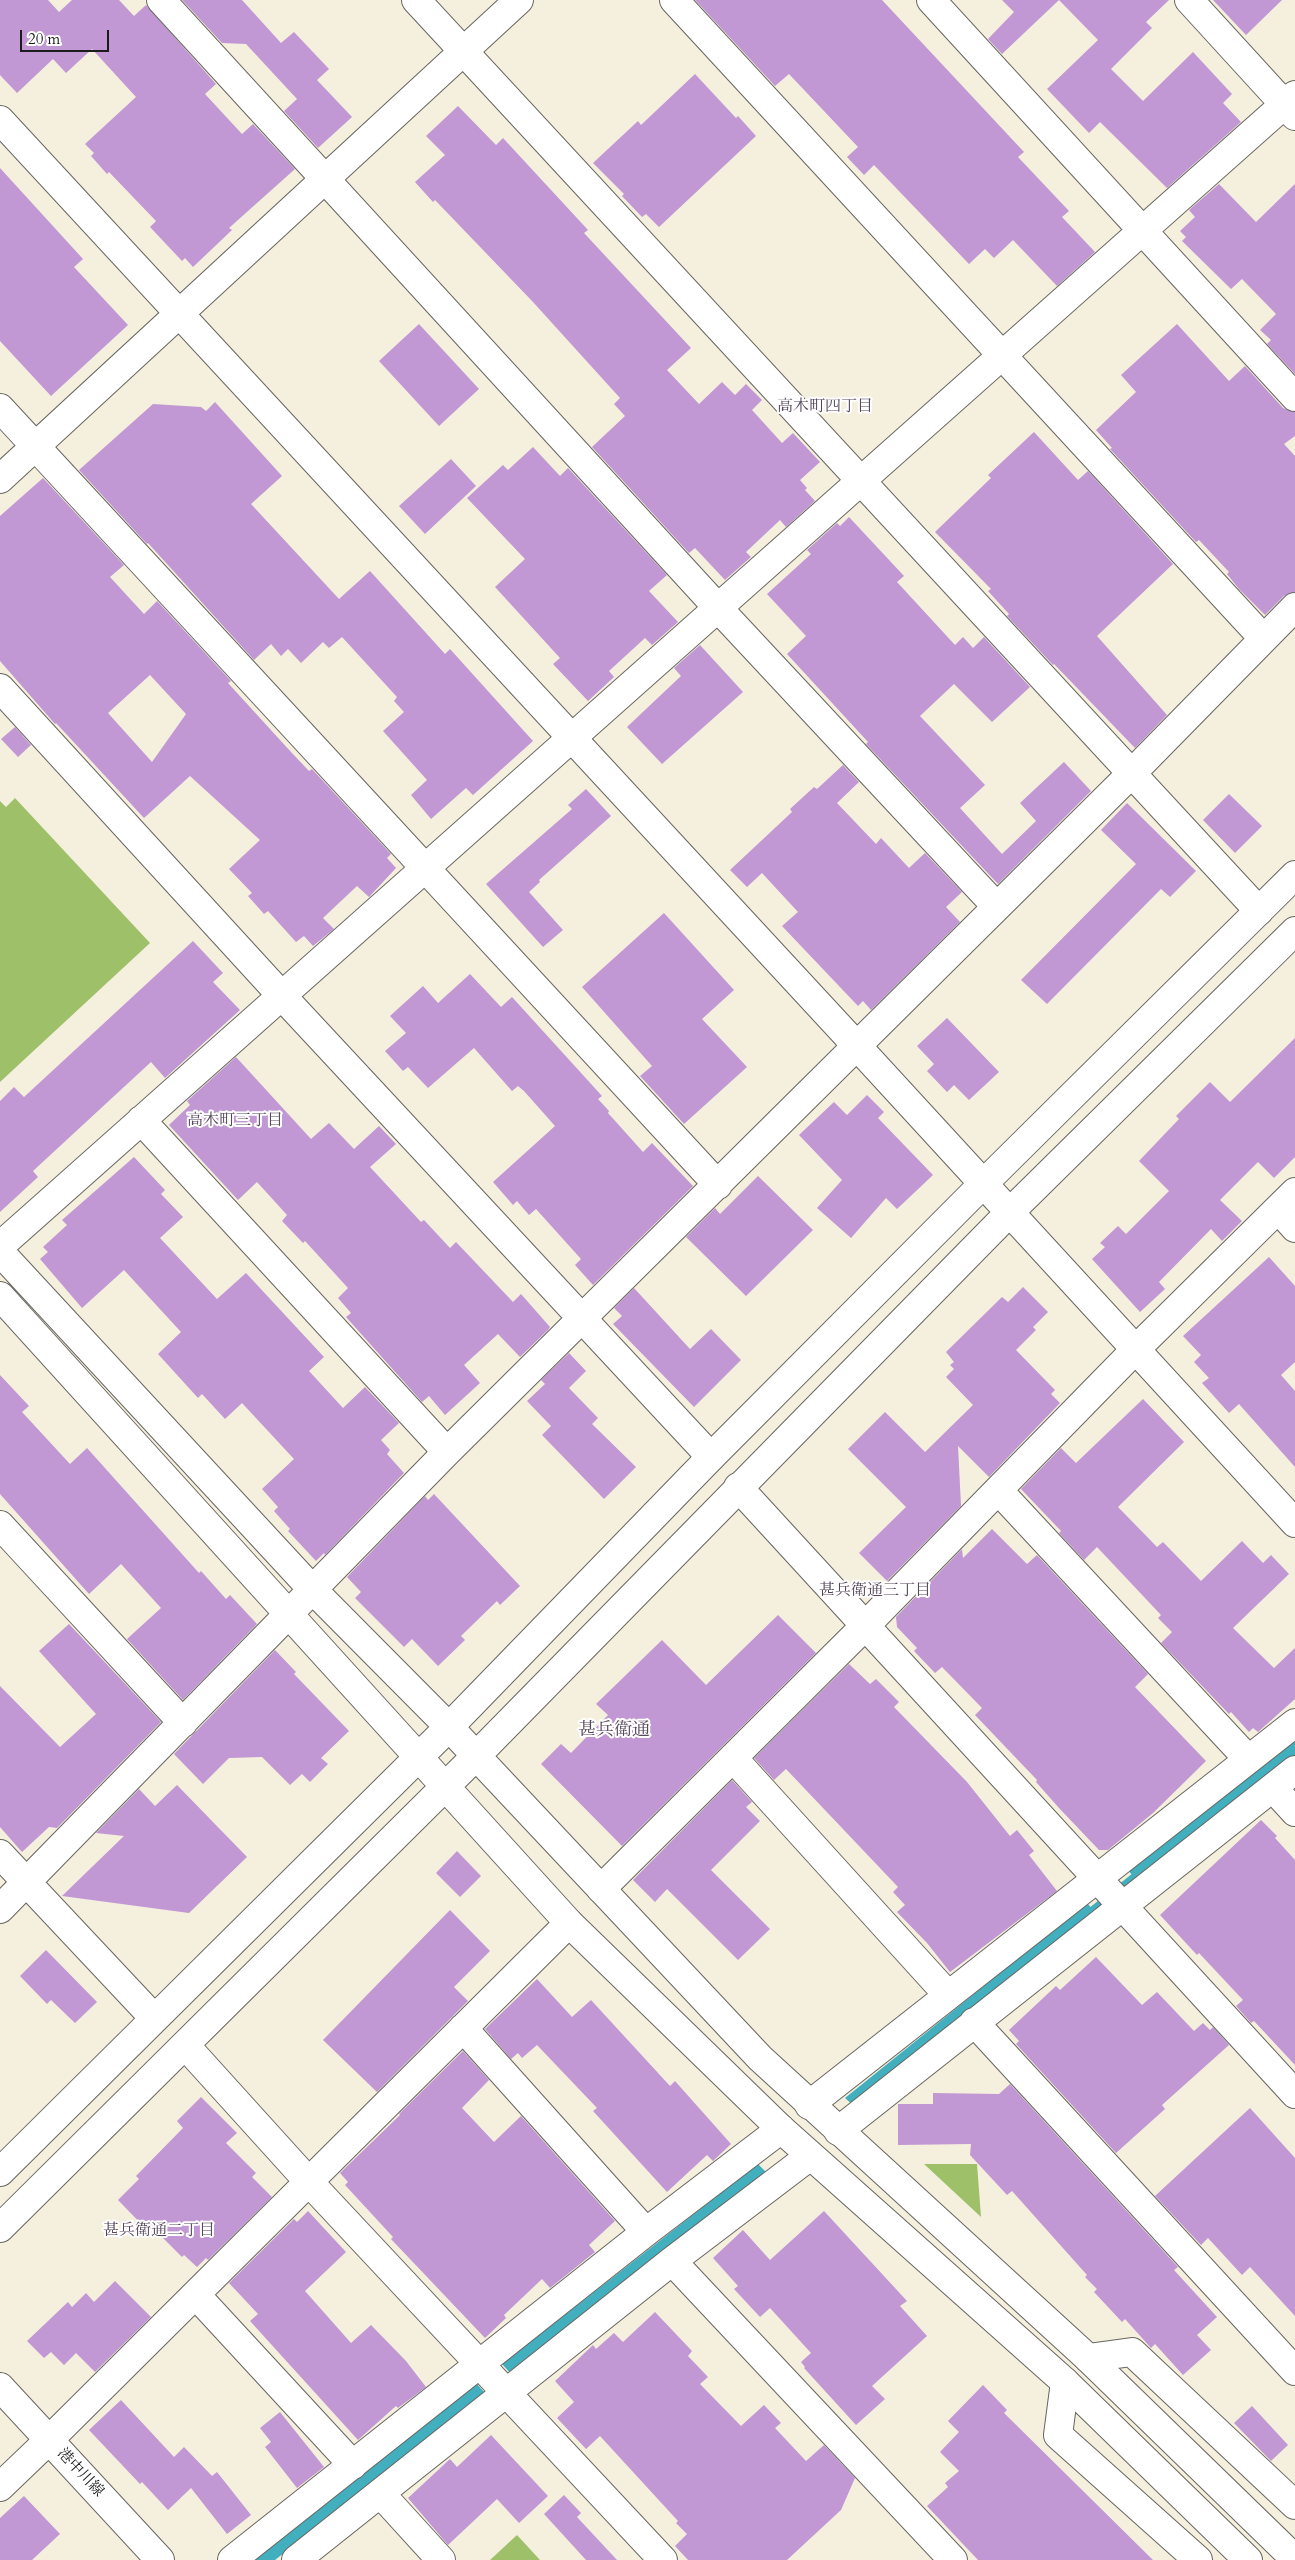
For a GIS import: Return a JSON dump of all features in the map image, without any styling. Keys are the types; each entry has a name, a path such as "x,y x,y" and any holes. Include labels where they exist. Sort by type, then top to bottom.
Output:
{"street":[{"path":"161,0 718,608 996,906"},
{"path":"416,0 1259,911"},
{"path":"0,479 518,0"},
{"path":"674,0 1263,638"},
{"path":"931,0 1295,397"},
{"path":"0,1246 1143,231 1292,105 1189,0"},
{"path":"0,120 856,1045 1295,1523"},
{"path":"0,408 718,1185"},
{"path":"0,1909 448,1452 1131,774 1295,607"},
{"path":"0,688 282,996 711,1458"},
{"path":"0,2172 449,1728 711,1458 983,1184 1295,875"},
{"path":"0,2228 476,1756 1009,1213 1292,941"},
{"path":"141,1120 448,1452"},
{"path":"601,1889 866,1625 1136,1349 1289,1210"},
{"path":"0,1252 312,1589 476,1756 760,2058 809,2105 1088,2358 1295,2559"},
{"path":"0,1296 569,1923 781,2129 1065,2382 1248,2560"},
{"path":"738,1487 1295,2094"},
{"path":"998,1490 1248,1760"},
{"path":"0,1525 183,1723"},
{"path":"809,2105 948,1995 1099,1881 1295,1723"},
{"path":"733,1758 948,1995"},
{"path":"838,2131 1120,1904 1295,1770"},
{"path":"1273,1788 1295,1812"},
{"path":"0,1854 154,2018"},
{"path":"0,2487 50,2440 569,1923"},
{"path":"974,2022 1295,2370"},
{"path":"463,2028 646,2232"},
{"path":"185,2045 308,2182 663,2560"},
{"path":"296,2560 380,2493 493,2380 646,2232 781,2129"},
{"path":"232,2560 353,2465 493,2380 672,2261 810,2156"},
{"path":"672,2261 953,2560"},
{"path":"196,2295 353,2465"},
{"path":"1088,2358 1132,2352 1294,2501"},
{"path":"1065,2382 1058,2435 1198,2560"},
{"name":"港中川線","path":"0,2387 160,2560"},
{"path":"380,2493 441,2560"}],"green space":[{"path":"15,798 150,943 0,1082 0,801 6,807"},
{"path":"924,2164 977,2164 981,2217"},
{"path":"517,2535 540,2560 490,2560"}],"water":[{"path":"1295,1739 1295,1756 1137,1881 1128,1870"},
{"path":"1087,1903 1096,1913 855,2107 845,2098"},
{"path":"758,2164 770,2176 512,2375 502,2364"},
{"path":"476,2383 486,2394 275,2560 250,2560"}],"building":[{"path":"0,0 48,0 59,12 72,0 119,0 134,16 146,5 216,84 205,94 242,134 253,124 295,169 229,228 232,230 193,267 185,258 182,261 150,227 156,221 109,172 107,174 91,156 94,153 85,144 136,97 92,49 66,73 53,59 17,93 0,75"},
{"path":"182,0 242,0 281,43 294,32 329,69 317,80 352,117 318,148 284,111 297,99 246,44 222,43"},
{"path":"695,0 882,0 1024,152 1018,157 1069,211 1062,217 1095,252 1057,286 1013,240 994,258 985,249 969,264 874,165 864,175 847,157 858,147 789,74 775,86"},
{"path":"1002,0 1059,0 1002,54 988,39 1014,12"},
{"path":"1059,0 1169,0 1146,22 1152,28 1111,69 1143,101 1193,52 1232,94 1223,103 1241,122 1167,188 1100,122 1089,133 1047,89 1098,40"},
{"path":"1213,0 1282,0 1246,35"},
{"path":"695,74 736,118 738,116 756,136 659,227 646,214 642,217 622,196 624,194 593,163 638,121 641,125"},
{"path":"458,106 496,145 503,138 588,230 584,233 691,348 667,370 699,404 722,382 735,395 746,384 762,400 752,410 782,443 793,433 820,462 800,480 807,488 805,490 815,501 786,527 780,520 746,552 751,557 725,580 695,548 689,553 592,447 625,416 614,404 620,398 533,302 435,200 433,202 415,182 445,155 426,136"},
{"path":"0,168 83,259 74,267 128,325 51,396 0,341"},
{"path":"1219,184 1256,222 1295,184 1295,374 1267,344 1271,340 1260,330 1276,314 1242,279 1231,289 1182,241 1186,237 1180,231 1195,217 1189,210"},
{"path":"419,324 479,389 439,426 379,361"},
{"path":"1177,324 1229,381 1245,366 1283,408 1295,412 1295,436 1284,444 1295,456 1295,592 1284,596 1265,615 1239,589 1227,574 1229,572 1199,540 1196,542 1110,449 1112,448 1096,430 1136,392 1121,375"},
{"path":"215,402 282,476 251,504 339,599 370,571 445,654 450,649 533,741 473,795 466,788 431,819 411,795 427,780 383,731 404,712 394,701 397,697 342,637 329,648 323,642 301,663 288,649 281,656 271,644 254,660 79,470 153,404 201,407 206,411"},
{"path":"1034,432 1078,480 1088,471 1173,564 1097,636 1167,715 1135,748 1007,616 1009,614 988,591 991,589 935,532 991,478 988,475"},
{"path":"533,447 560,476 568,468 667,575 649,591 678,622 652,645 645,638 609,671 614,677 588,701 553,664 560,658 495,587 525,559 467,498 503,465 508,470"},
{"path":"451,459 476,486 425,534 399,506"},
{"path":"43,478 124,565 110,577 144,614 157,601 231,681 228,683 291,752 309,771 312,769 391,854 387,858 396,868 369,897 357,886 323,918 334,929 313,946 304,936 296,942 268,911 264,914 248,896 252,893 229,869 260,840 190,776 144,818 55,724 0,661 0,516","holes":["150,675 186,714 152,762 108,713"]},
{"path":"849,517 904,576 897,582 955,645 963,637 973,648 984,637 1030,687 992,722 954,684 920,716 985,785 960,808 1002,854 1036,821 1020,803 1064,762 1091,791 998,884 866,744 868,742 787,654 806,636 767,594 811,554 807,550 837,523 840,526"},
{"path":"700,645 743,692 662,764 627,727 681,676 674,668"},
{"path":"15,727 31,745 18,757 1,739"},
{"path":"843,765 859,782 837,803 876,844 881,838 909,868 925,853 962,892 946,907 960,922 871,1010 863,1001 858,1006 782,926 798,912 762,873 747,887 730,870 792,812 790,809 814,787 817,789"},
{"path":"586,789 611,816 539,880 540,882 529,892 563,930 543,947 486,884 572,809 568,805"},
{"path":"1229,794 1262,826 1235,853 1203,820"},
{"path":"1127,803 1196,871 1170,897 1161,889 1047,1004 1021,980 1136,864 1101,830"},
{"path":"664,913 734,990 702,1019 747,1067 684,1124 640,1076 652,1066 582,987"},
{"path":"193,941 223,973 213,982 240,1010 165,1078 151,1062 33,1171 38,1177 0,1212 0,1101 14,1087 24,1097"},
{"path":"470,974 501,1007 512,997 602,1096 598,1099 609,1111 608,1113 643,1152 652,1143 693,1186 593,1285 575,1265 581,1259 536,1209 529,1215 517,1201 513,1205 493,1182 555,1126 524,1091 518,1086 512,1091 474,1048 428,1088 408,1067 403,1071 385,1051 406,1033 390,1016 423,986 438,1003"},
{"path":"947,1018 999,1072 969,1100 954,1085 947,1092 927,1071 934,1064 917,1046"},
{"path":"1295,1038 1295,1157 1274,1178 1258,1162 1220,1200 1242,1221 1222,1241 1211,1229 1159,1282 1165,1289 1140,1312 1092,1259 1105,1247 1100,1243 1118,1226 1126,1234 1169,1191 1139,1161 1179,1119 1176,1116 1210,1082 1230,1102"},
{"path":"236,1057 311,1139 329,1123 354,1149 379,1126 396,1144 370,1167 421,1222 424,1220 450,1248 456,1242 513,1302 521,1294 550,1327 548,1330 520,1357 498,1334 464,1365 480,1383 445,1415 429,1396 422,1402 346,1317 351,1313 338,1298 348,1288 305,1241 303,1243 282,1221 287,1215 257,1182 238,1200 169,1125 190,1105 187,1101"},
{"path":"867,1095 884,1112 878,1118 933,1175 897,1209 886,1198 851,1238 817,1208 842,1180 799,1135 834,1102 847,1115"},
{"path":"134,1157 165,1190 161,1194 183,1217 160,1238 217,1299 246,1273 324,1357 309,1371 343,1408 365,1387 399,1423 381,1440 390,1450 387,1454 404,1473 325,1555 324,1553 316,1561 288,1531 290,1529 274,1511 278,1507 262,1489 294,1459 242,1403 225,1419 202,1394 198,1398 158,1354 181,1332 124,1270 82,1308 40,1259 48,1252 43,1247 67,1225 62,1220"},
{"path":"758,1176 813,1230 746,1296 686,1237 715,1208 720,1214"},
{"path":"1269,1257 1295,1286 1295,1362 1281,1375 1295,1391 1295,1467 1239,1404 1229,1413 1202,1383 1209,1378 1194,1362 1201,1355 1183,1336"},
{"path":"1023,1287 1048,1312 1033,1327 1036,1330 1016,1350 1055,1390 1051,1394 1060,1403 989,1477 958,1446 961,1506 887,1581 859,1553 906,1507 848,1449 885,1412 925,1452 973,1405 946,1377 954,1369 950,1365 954,1362 946,1352 1002,1297 1008,1302"},
{"path":"634,1288 690,1349 711,1329 741,1360 694,1407 613,1324 622,1316 614,1308"},
{"path":"569,1353 586,1371 569,1388 598,1418 592,1424 636,1467 604,1499 542,1435 551,1426 527,1401 545,1384 541,1380"},
{"path":"0,1375 29,1406 22,1412 70,1464 87,1448 199,1573 201,1571 226,1599 230,1595 257,1624 183,1700 127,1639 161,1608 121,1564 89,1594 0,1494"},
{"path":"1143,1399 1184,1442 1118,1507 1157,1547 1163,1542 1201,1581 1242,1541 1263,1563 1271,1555 1289,1574 1233,1628 1274,1668 1295,1648 1295,1699 1258,1732 1253,1728 1249,1732 1231,1712 1229,1714 1161,1643 1172,1632 1158,1618 1161,1615 1097,1547 1084,1560 1059,1533 1061,1531 1021,1489 1061,1448 1076,1463"},
{"path":"434,1494 520,1586 500,1605 497,1601 461,1636 465,1640 438,1666 412,1639 404,1647 355,1598 361,1592 347,1577 425,1496 428,1500"},
{"path":"992,1529 1027,1564 1037,1555 1148,1674 1135,1687 1206,1761 1153,1813 1108,1850 1099,1850 1059,1808 1036,1782 1037,1780 975,1715 982,1708 942,1667 935,1673 914,1651 917,1648 897,1627 896,1617 962,1549 963,1558"},
{"path":"778,1615 816,1653 622,1846 541,1764 561,1744 571,1753 608,1715 596,1704 662,1640 706,1685"},
{"path":"69,1624 161,1722 57,1828 49,1827 22,1852 0,1827 0,1686 60,1747 96,1714 39,1651"},
{"path":"275,1650 296,1672 294,1674 349,1731 321,1758 328,1764 310,1782 302,1774 290,1785 262,1757 229,1758 203,1784 174,1754"},
{"path":"849,1664 870,1684 876,1679 899,1702 894,1707 967,1782 1010,1836 1017,1830 1034,1851 1029,1855 1057,1891 950,1972 927,1943 897,1912 905,1905 893,1892 898,1887 786,1769 774,1780 754,1758"},
{"path":"732,1780 752,1802 746,1807 760,1821 711,1870 770,1929 738,1960 667,1889 655,1902 633,1880"},
{"path":"177,1785 247,1857 189,1913 62,1896 124,1836 96,1833 139,1789 155,1806"},
{"path":"1261,1820 1277,1836 1275,1838 1295,1860 1295,2065 1254,2021 1251,2023 1236,2006 1243,2000 1160,1915"},
{"path":"457,1851 481,1876 460,1897 436,1873"},
{"path":"450,1910 490,1951 454,1987 468,2001 377,2092 323,2040"},
{"path":"46,1950 97,2002 75,2023 51,2000 47,2004 20,1976"},
{"path":"1096,1957 1142,2005 1157,1992 1194,2031 1203,2023 1210,2030 1213,2027 1229,2045 1162,2105 1165,2109 1116,2153 1016,2044 1019,2041 1009,2030 1056,1986 1060,1990"},
{"path":"537,1979 572,2017 591,2000 670,2086 675,2081 731,2144 713,2161 707,2155 667,2192 593,2111 597,2108 537,2045 522,2058 518,2053 511,2059 485,2029"},
{"path":"463,2051 489,2080 462,2108 494,2142 521,2116 615,2221 589,2245 595,2252 550,2288 542,2279 504,2315 506,2318 485,2338 391,2239 393,2237 345,2185 348,2182 340,2173"},
{"path":"1010,2084 1178,2267 1174,2270 1217,2317 1197,2335 1211,2350 1183,2375 1155,2344 1151,2348 1125,2319 1122,2322 1094,2292 1097,2289 1085,2277 1087,2275 1012,2191 1007,2195 970,2155 971,2144 898,2145 898,2104 933,2104 933,2093 999,2094"},
{"path":"201,2097 237,2133 226,2143 256,2173 252,2177 272,2197 208,2260 206,2258 197,2267 184,2255 182,2257 153,2228 149,2232 118,2200 139,2179 136,2176 183,2128 177,2121"},
{"path":"1250,2108 1295,2158 1295,2316 1250,2267 1242,2275 1208,2238 1201,2245 1155,2196"},
{"path":"308,2211 346,2252 305,2291 351,2343 371,2325 406,2361 426,2387 398,2408 396,2406 358,2440 250,2321 258,2314 229,2283 294,2219 297,2222"},
{"path":"824,2211 907,2301 900,2306 927,2336 872,2386 885,2399 856,2425 804,2368 801,2362 811,2353 770,2308 760,2317 734,2289 738,2286 713,2258 743,2230 770,2260"},
{"path":"115,2281 151,2317 95,2372 76,2353 64,2365 51,2352 44,2358 27,2341 68,2302 72,2307 86,2293 94,2302"},
{"path":"655,2312 692,2351 688,2356 708,2377 700,2384 741,2426 764,2405 781,2423 775,2428 806,2461 824,2445 855,2478 841,2510 787,2560 688,2560 675,2546 687,2534 676,2523 678,2521 600,2436 586,2449 557,2418 574,2402 555,2381 593,2345 596,2349 614,2333 623,2342"},
{"path":"983,2385 1007,2410 1004,2413 1153,2560 978,2560 927,2506 948,2487 945,2483 959,2471 940,2452 959,2432 948,2421"},
{"path":"121,2400 174,2457 184,2447 212,2476 217,2472 251,2515 227,2534 191,2488 168,2510 142,2482 140,2484 89,2430"},
{"path":"1252,2406 1288,2445 1271,2461 1234,2423"},
{"path":"280,2412 324,2467 297,2488 265,2447 271,2442 260,2428"},
{"path":"491,2435 548,2496 519,2523 497,2499 448,2545 408,2498 450,2459 457,2467"},
{"path":"564,2495 581,2513 577,2517 617,2560 586,2560 544,2514"},
{"path":"24,2496 60,2534 32,2560 0,2560 0,2518"}],"waterway":[{"path":"1085,1917 1144,1870"}],"district":[{"name":"高木町四丁目","path":"825,407"},
{"name":"高木町三丁目","path":"235,1121"},
{"name":"甚兵衛通三丁目","path":"875,1591"},
{"name":"甚兵衛通","path":"614,1731"},
{"name":"甚兵衛通二丁目","path":"159,2231"}]}
